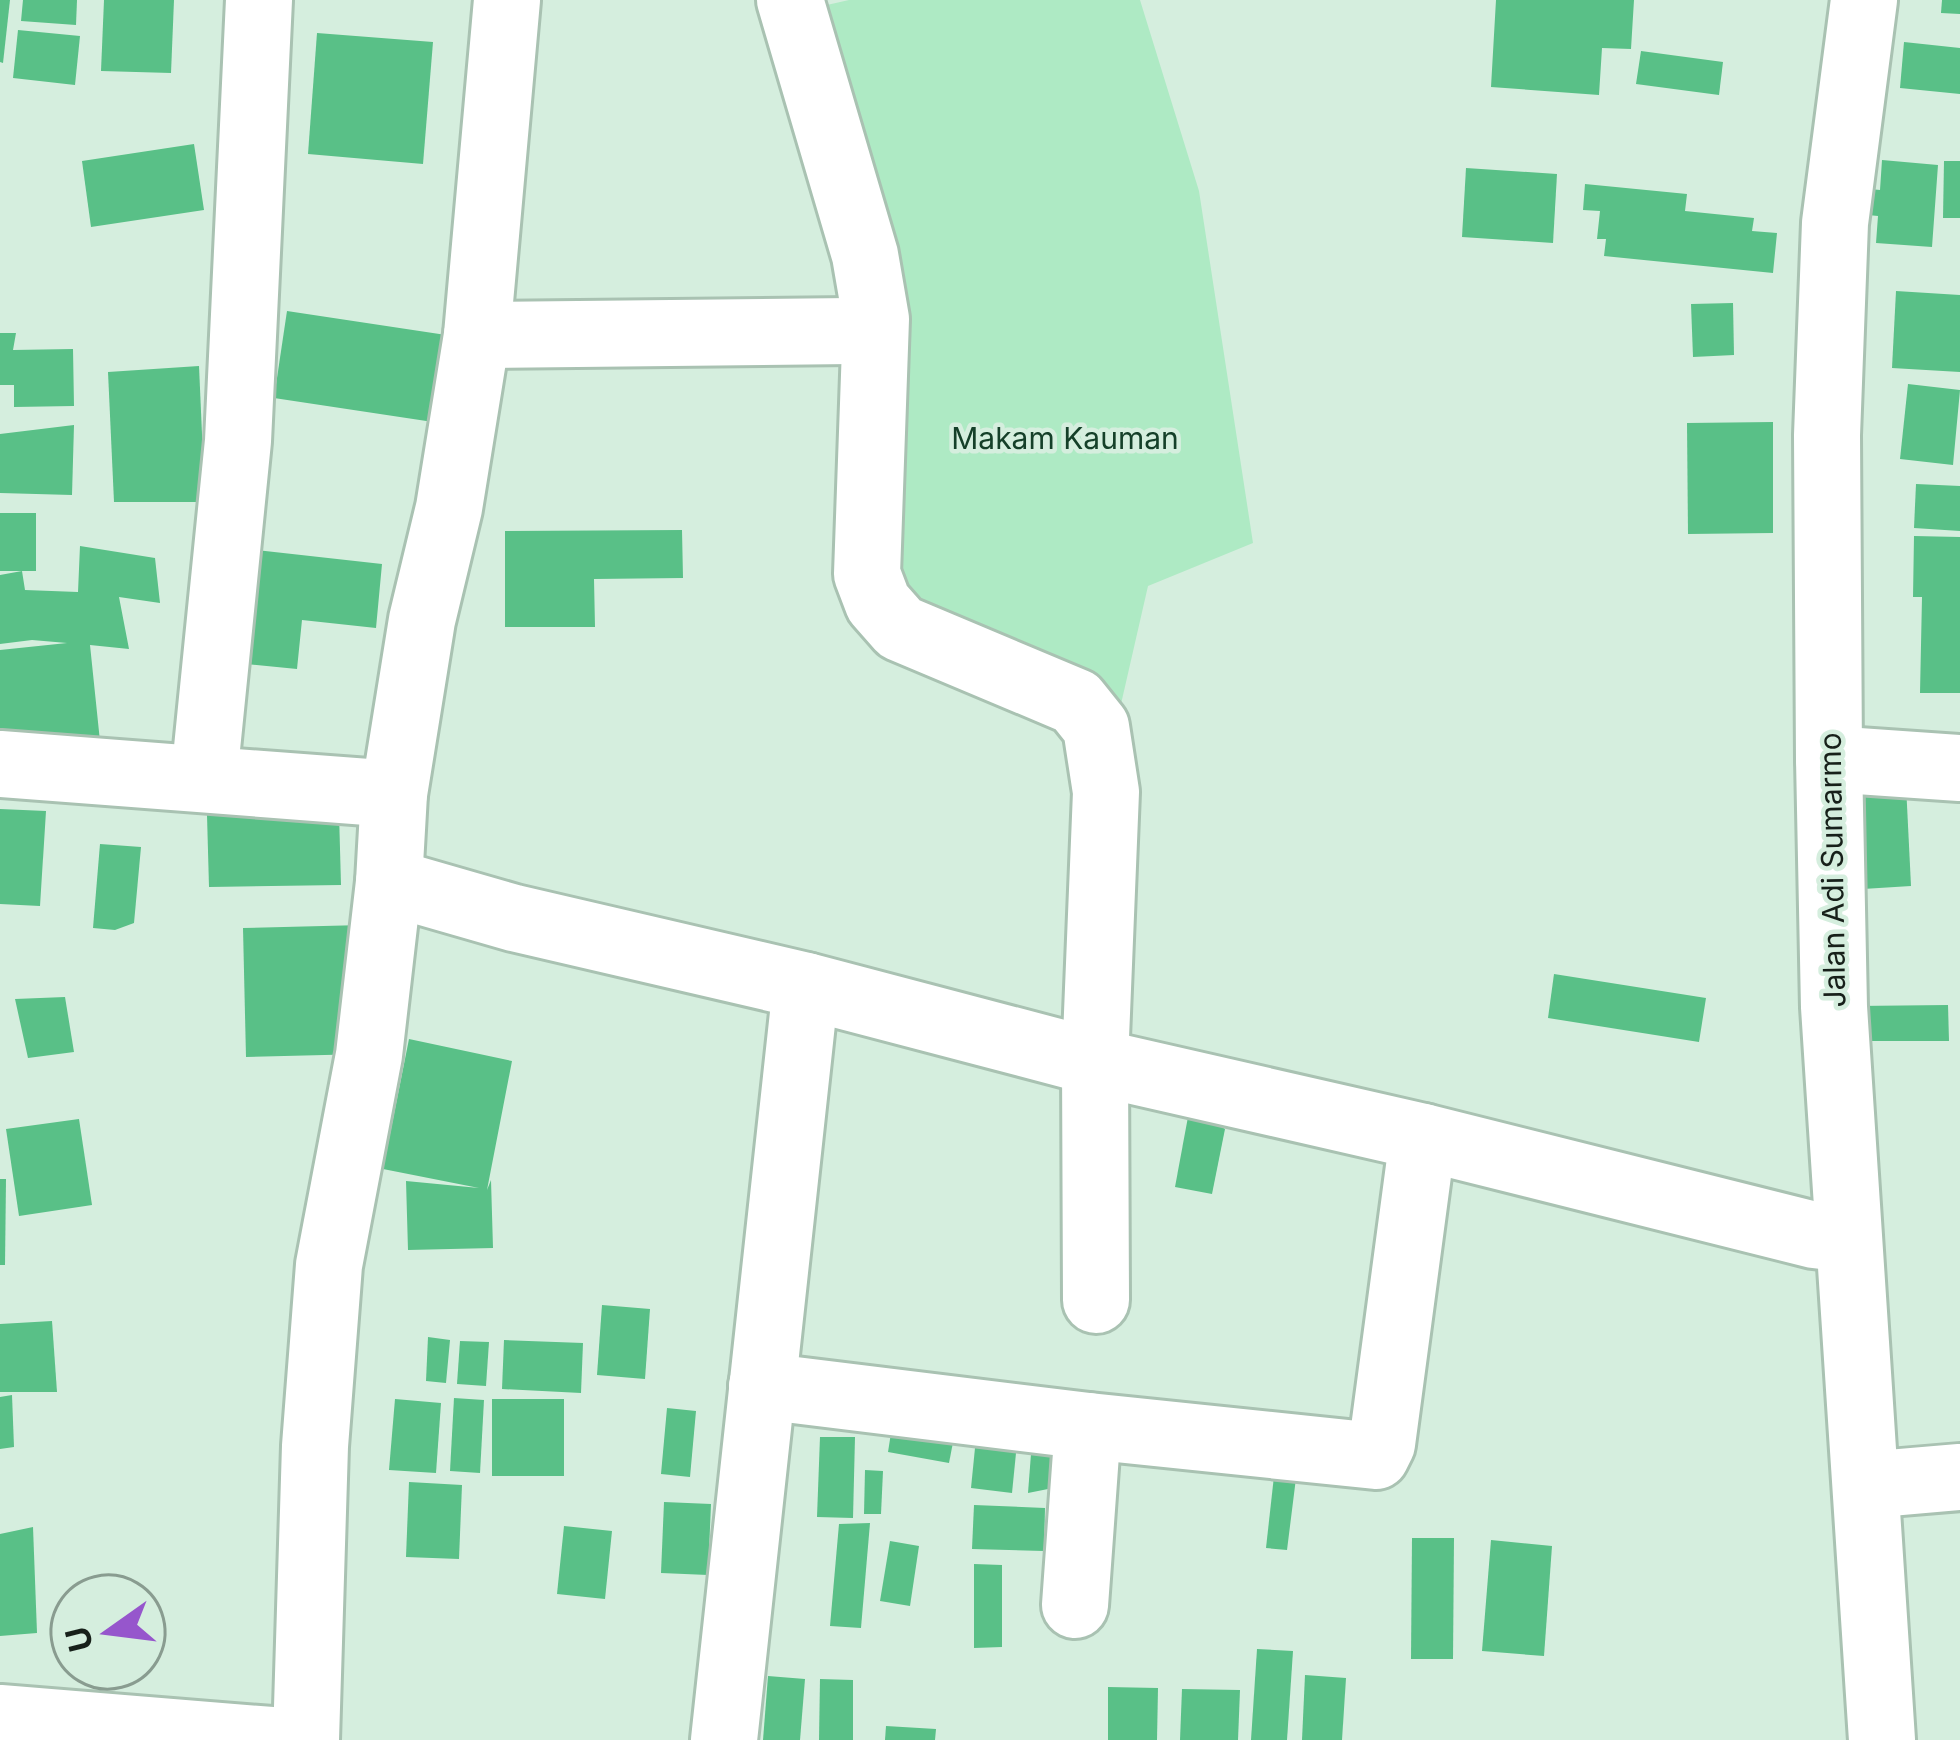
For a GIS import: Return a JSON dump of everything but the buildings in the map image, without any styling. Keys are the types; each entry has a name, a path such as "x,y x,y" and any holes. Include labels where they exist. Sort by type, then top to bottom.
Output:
{"street":[{"path":"204,778 238,441 259,0"},
{"path":"306,1740 315,1446 328,1265 369,1055 394,794 477,335 507,0"},
{"path":"790,0 865,254 876,319 867,574 878,603 900,628 1076,702 1096,728 1106,792 1095,1062 1096,1300"},
{"name":"Jalan Adi Sumarmo","path":"1864,0 1835,223 1827,435 1829,760 1834,1007 1882,1740"},
{"path":"477,335 852,331"},
{"path":"1829,760 1960,768"},
{"path":"0,764 394,794"},
{"path":"389,882 514,918 806,986 1095,1062 1423,1137 1814,1235 1848,1239"},
{"path":"724,1740 806,986"},
{"path":"762,1385 1088,1426 1368,1456 1381,1453 1423,1137"},
{"path":"1075,1605 1088,1426"},
{"path":"1866,1485 1960,1477"},
{"path":"0,1718 271,1740"}],"green space":[{"name":"Makam Kauman","path":"849,0 1140,0 1199,191 1253,543 1148,586 1121,704 891,589 818,7"}]}
